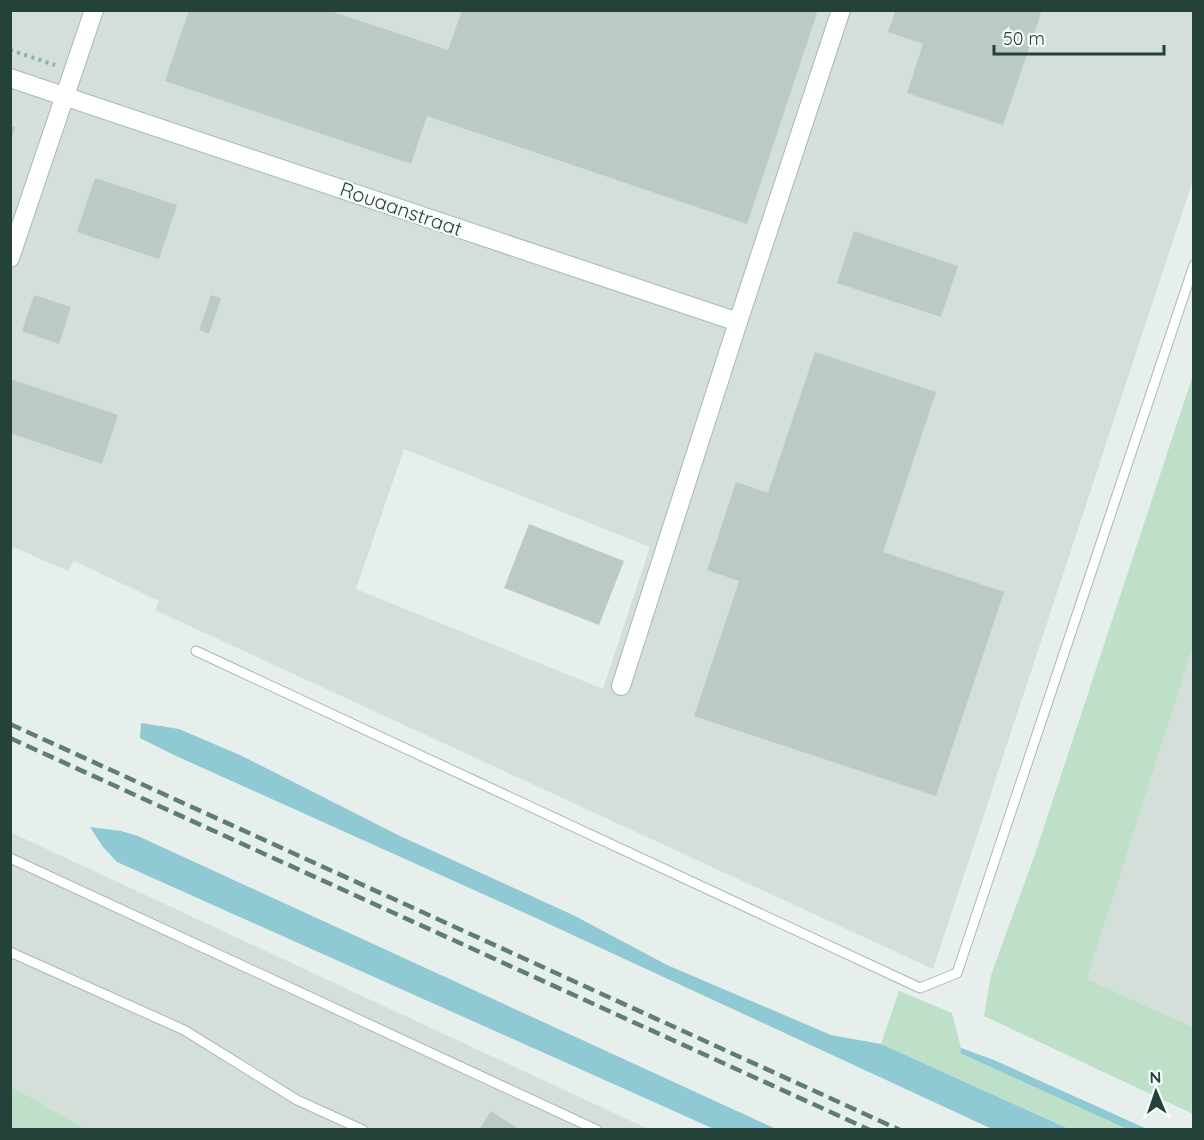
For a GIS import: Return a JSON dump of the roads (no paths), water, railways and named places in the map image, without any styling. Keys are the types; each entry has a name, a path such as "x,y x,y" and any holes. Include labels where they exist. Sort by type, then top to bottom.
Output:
{"street":[{"path":"10,258 94,10"},
{"path":"621,686 841,10"},
{"name":"Rouaanstraat","path":"10,78 738,322"}],"lane":[{"path":"196,651 920,988 957,973 1194,265"},
{"path":"10,858 597,1130"},
{"path":"10,952 184,1030 297,1100 363,1130"}],"water":[{"path":"141,723 179,729 242,756 400,836 575,916 667,965 831,1035 881,1044 1069,1129 992,1129 536,918 174,755 140,738"},
{"path":"90,827 138,836 776,1129 714,1129 117,862 103,847"},
{"path":"961,1048 994,1060 1147,1129 1127,1129 960,1053"}],"railway":[{"path":"10,724 900,1130"},
{"path":"10,738 870,1130"}]}
